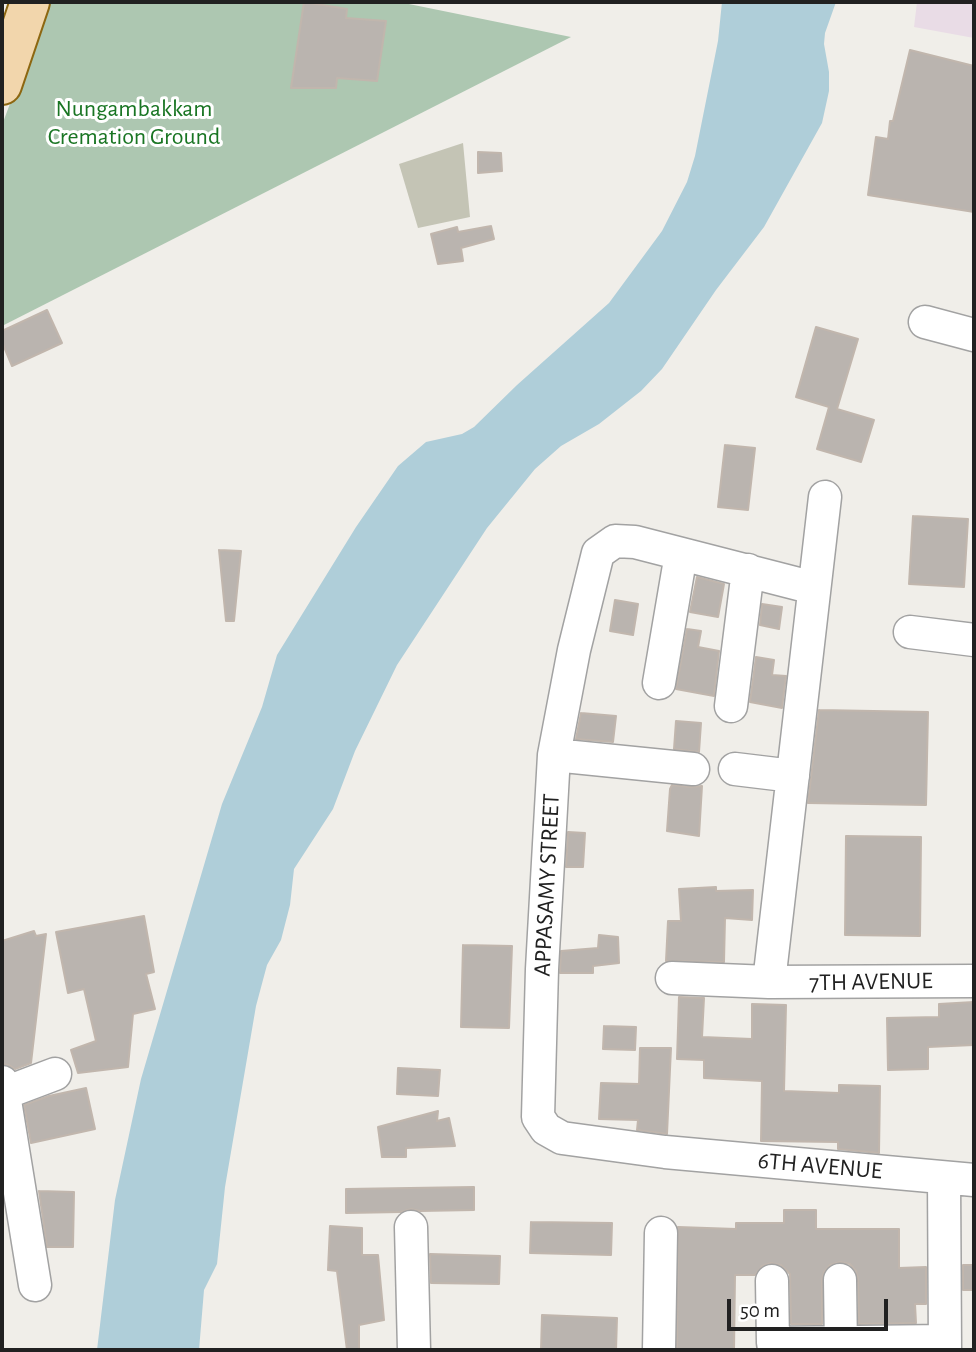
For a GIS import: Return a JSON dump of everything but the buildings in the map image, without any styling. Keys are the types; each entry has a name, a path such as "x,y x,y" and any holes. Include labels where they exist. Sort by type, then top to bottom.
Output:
{"main road":[{"path":"2,85 30,2"}],"street":[{"path":"925,321 974,335"},
{"path":"769,982 825,497"},
{"name":"APPASAMY STREET","path":"665,1152 562,1138 546,1129 538,1117 542,970 554,755 574,650 598,553 615,541 681,554"},
{"path":"659,683 681,554 814,588"},
{"path":"731,706 748,570"},
{"path":"910,632 974,640"},
{"path":"554,755 693,769"},
{"path":"735,769 793,776"},
{"name":"7TH AVENUE","path":"673,978 769,982 974,981"},
{"path":"35,1285 3,1090 55,1074"},
{"name":"6TH AVENUE","path":"665,1152 959,1179"},
{"path":"772,1281 773,1347 945,1346 959,1179"},
{"path":"411,1227 414,1350"},
{"path":"659,1350 661,1233"},
{"path":"840,1280 841,1346"}],"shaded area":[{"path":"917,2 974,2 974,38 914,27"},
{"path":"463,143 470,217 418,228 399,164"}],"green space":[{"name":"Nungambakkam Cremation Ground","path":"48,2 399,2 571,37 2,326 2,125"}],"water":[{"path":"722,2 836,2 825,33 829,91 822,123 764,227 716,290 662,369 641,391 599,424 561,446 535,469 487,528 397,665 355,751 333,809 294,869 290,905 281,940 267,965 256,1006 225,1187 217,1264 204,1290 199,1350 97,1350 115,1200 141,1079 222,804 262,707 277,655 356,527 398,466 426,442 462,434 474,427 609,303 662,231 687,182 695,156 718,41"}]}
